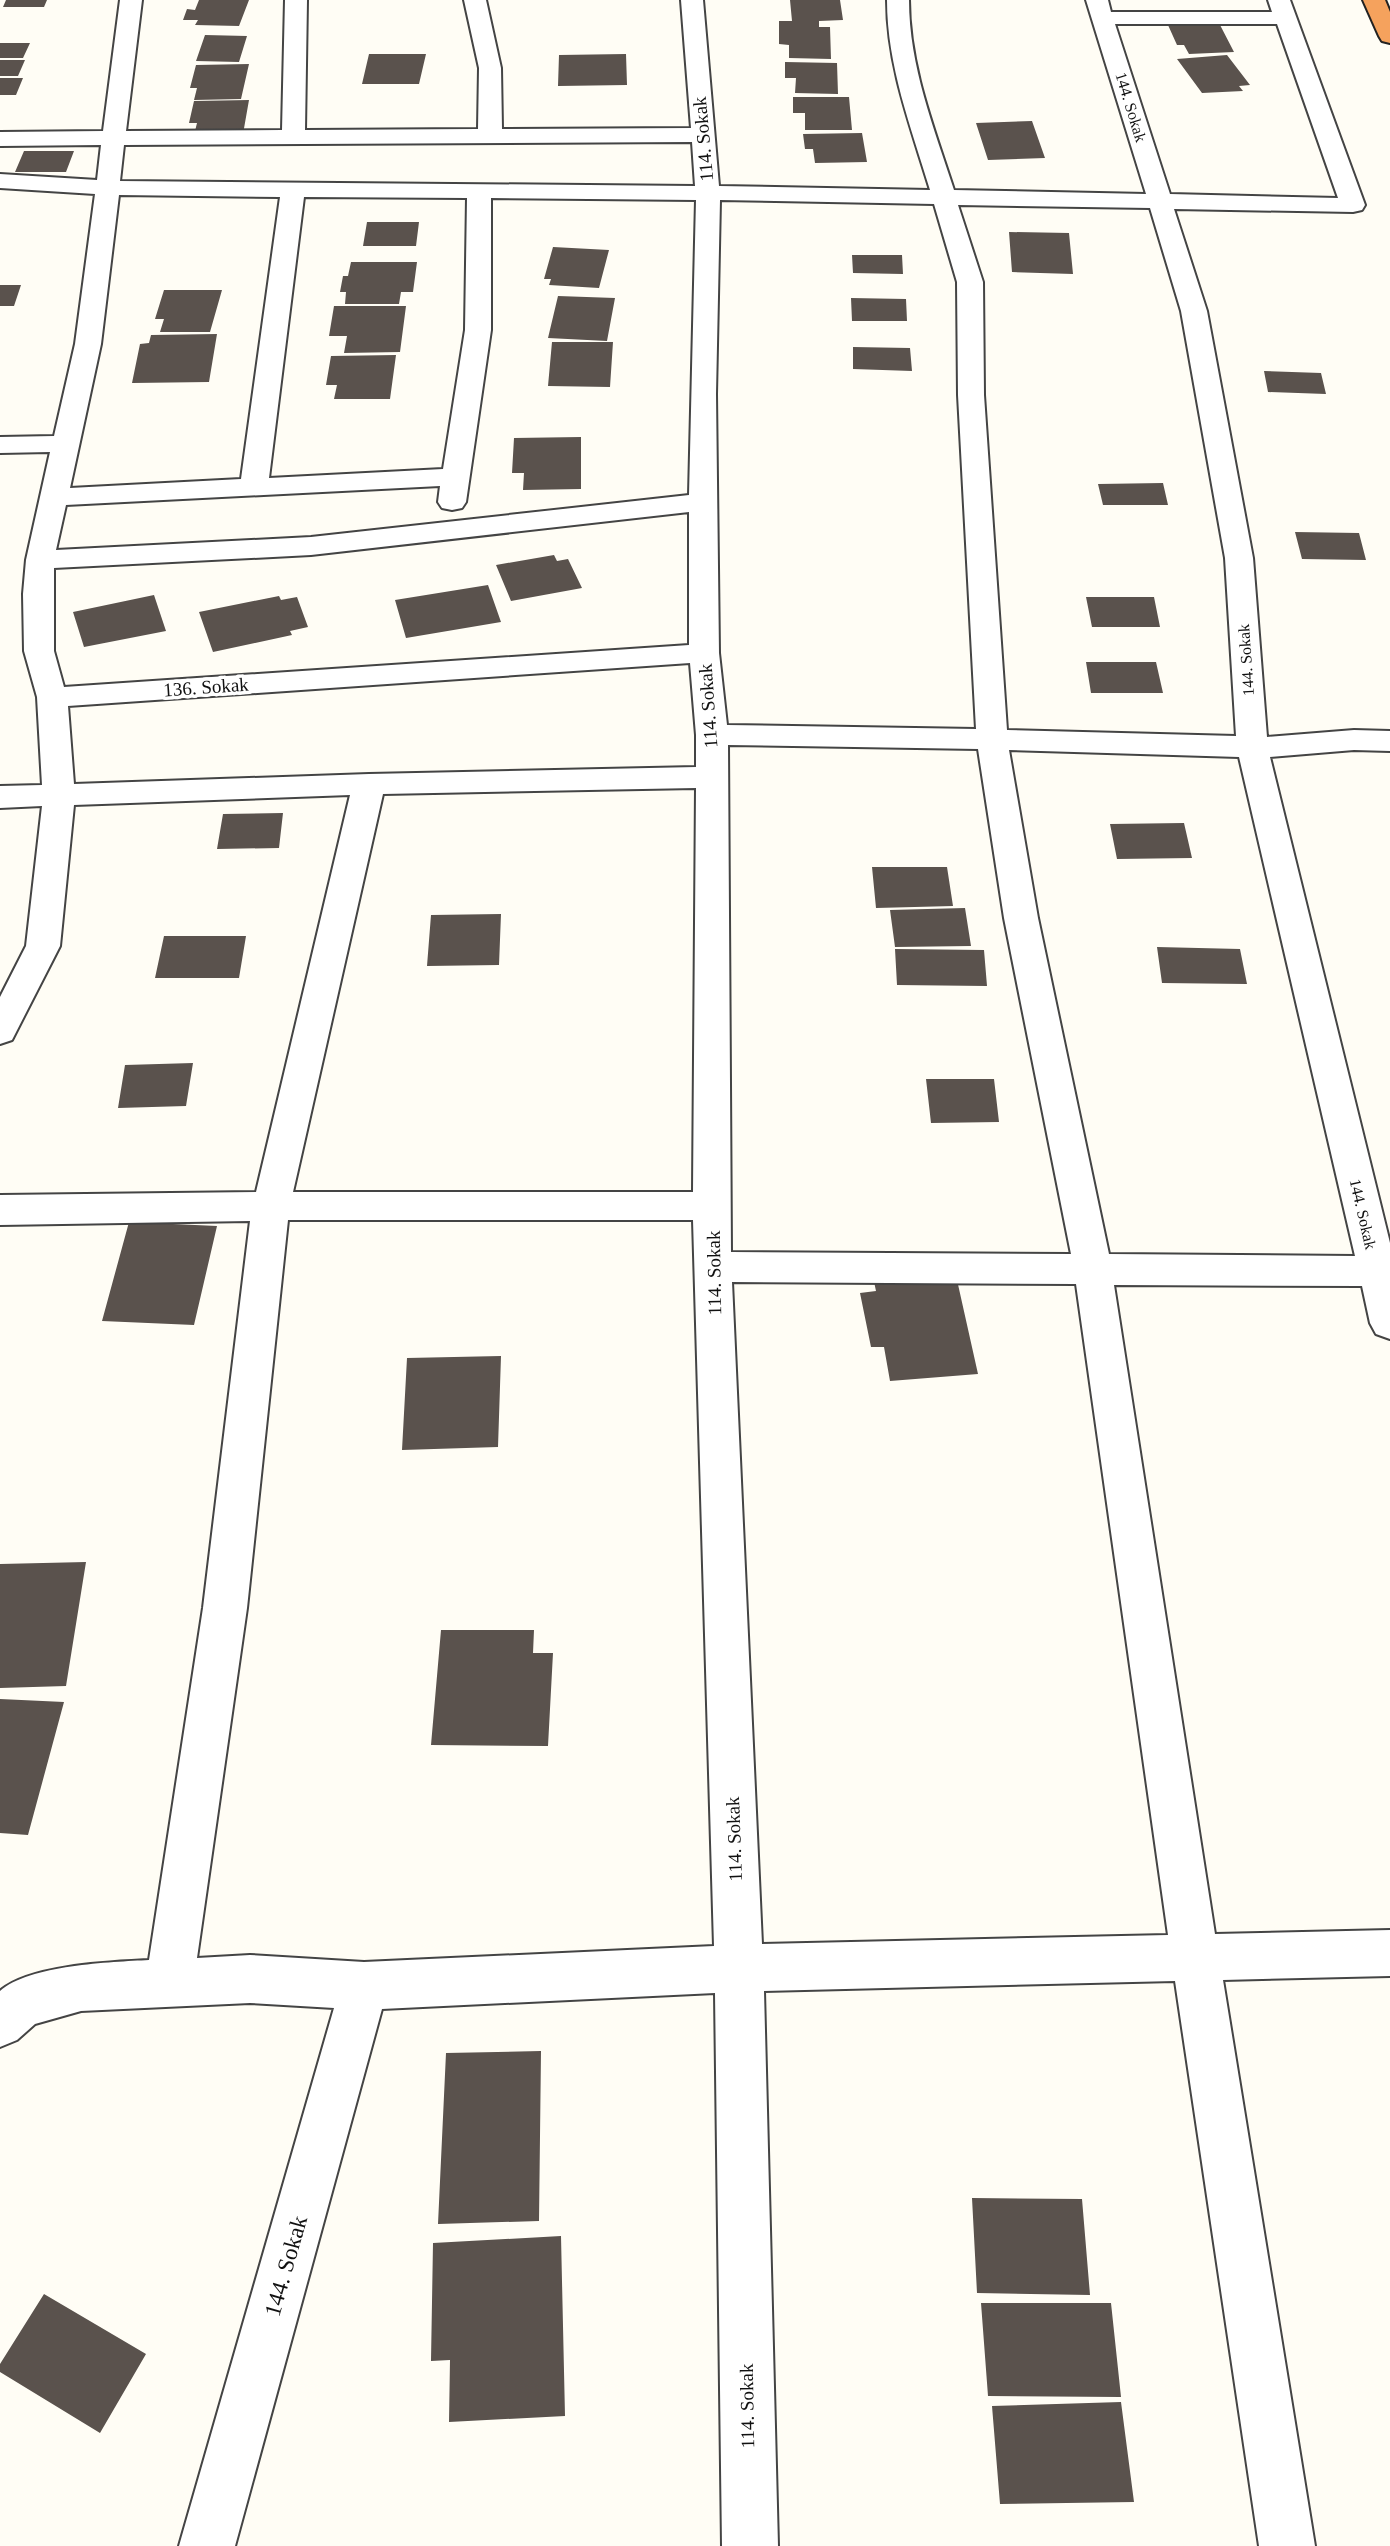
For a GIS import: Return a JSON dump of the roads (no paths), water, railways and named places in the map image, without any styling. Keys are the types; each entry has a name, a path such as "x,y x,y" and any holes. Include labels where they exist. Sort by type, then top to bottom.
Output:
{"highway":[{"path":"1374,0 1390,36"}],"street":[{"path":"0,1031 43,946 59,793 52,697 39,651 40,560 88,344 131,0"},
{"path":"293,138 296,0"},
{"path":"475,0 490,68 490,135"},
{"name":"114. Sokak","path":"692,0 708,194 703,394 704,653 712,735 712,1267 739,1968 750,2546"},
{"path":"898,0 898,28 905,71 970,282 971,395 992,739 1021,918 1093,1270 1195,1957 1287,2546"},
{"path":"0,181 107,187 1353,205 1283,9 1100,9"},
{"name":"144. Sokak","path":"1100,9 1194,311 1238,558 1252,747 1390,1323"},
{"path":"0,139 113,141 490,135 703,135"},
{"path":"254,487 277,328 293,190"},
{"path":"448,531 478,330 480,191"},
{"path":"0,445 66,444"},
{"path":"54,496 456,477"},
{"path":"40,560 257,550 705,502"},
{"name":"136. Sokak","path":"52,697 704,653"},
{"path":"712,735 1156,742 1252,747 1363,738 1390,741"},
{"path":"0,797 369,784 711,777"},
{"path":"169,1983 225,1608 271,1206 369,784"},
{"path":"0,1210 271,1206 713,1206"},
{"path":"712,1267 1377,1271"},
{"path":"7,2006 81,1987 250,1979 364,1986 739,1968 1390,1954"},
{"name":"144. Sokak","path":"207,2546 364,1986"}]}
